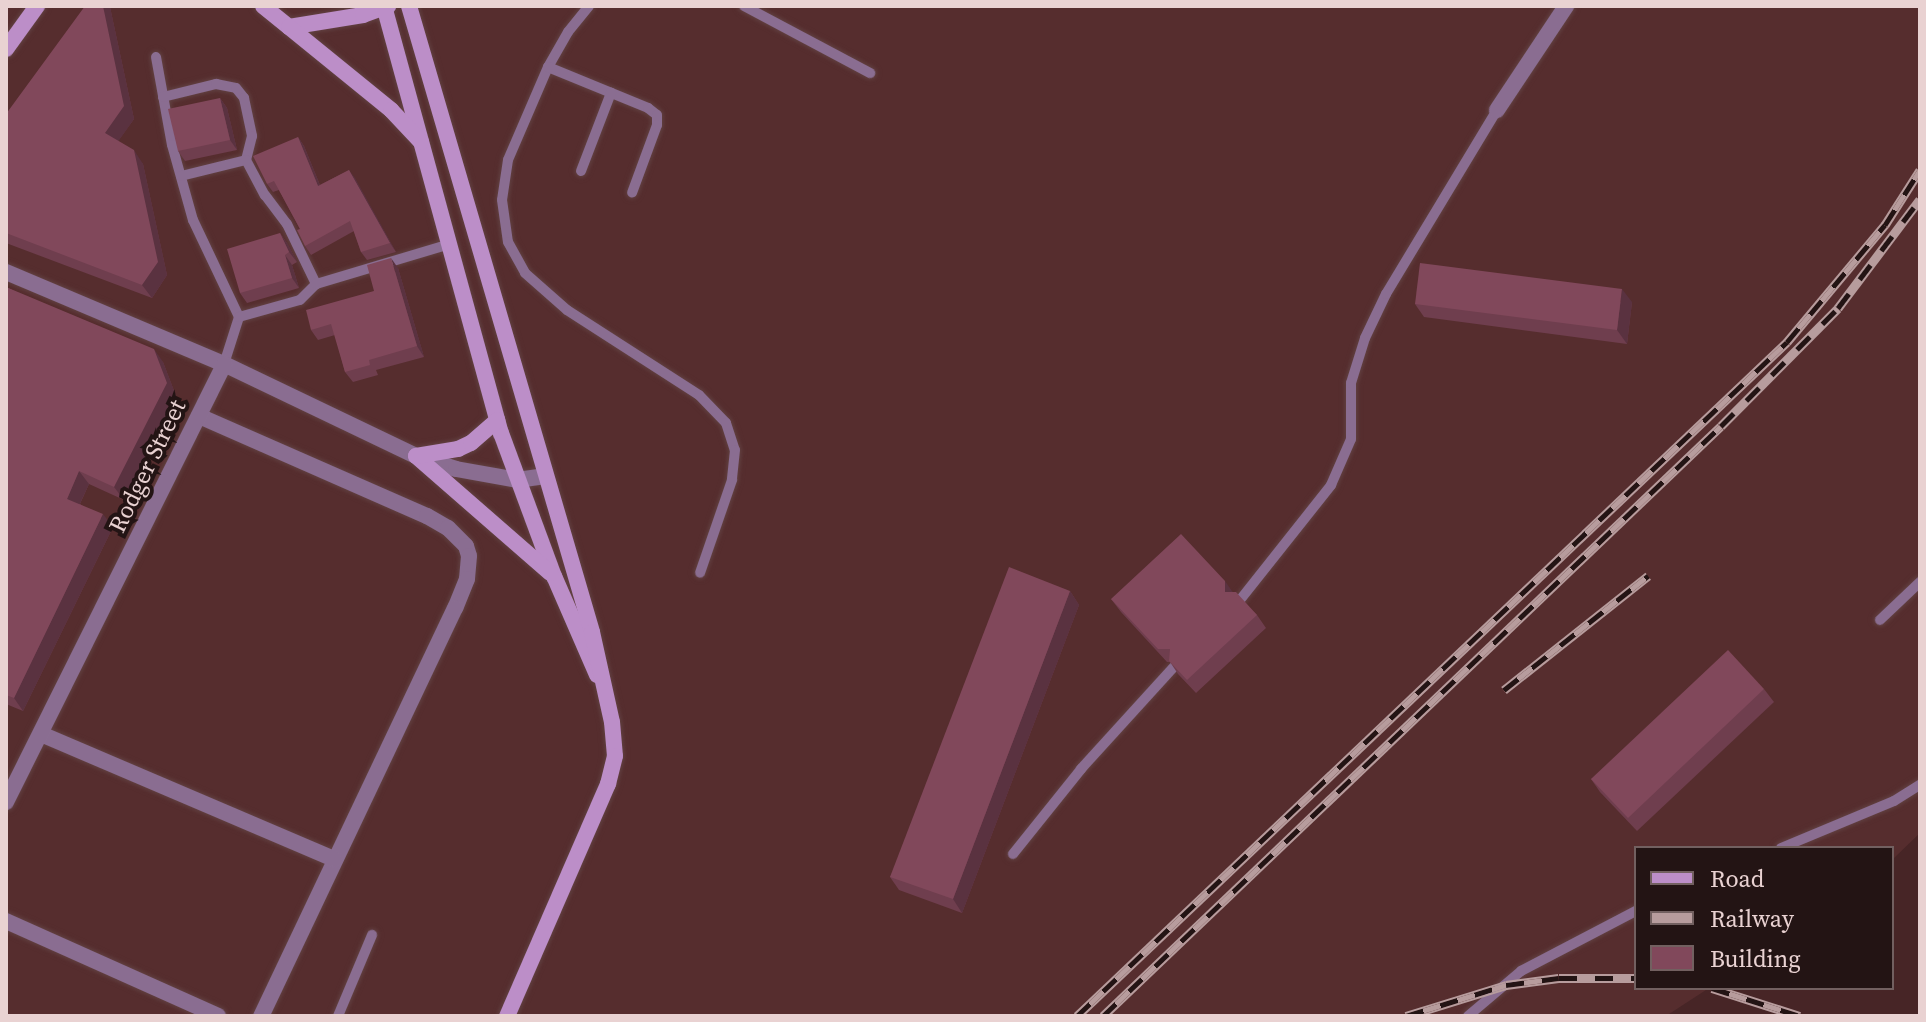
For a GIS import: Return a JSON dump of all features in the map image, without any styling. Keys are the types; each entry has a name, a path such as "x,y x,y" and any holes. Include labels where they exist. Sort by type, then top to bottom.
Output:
{"main road":[{"path":"6,49 37,6"},
{"path":"263,6 391,110 422,143"},
{"path":"289,27 352,17 386,6 497,420 554,576 593,669 603,682"},
{"path":"409,6 603,682 615,756 608,784 507,1016"},
{"path":"416,456 458,449 471,443 497,420"},
{"path":"416,456 554,576"}],"street":[{"path":"1497,110 1566,6"},
{"path":"6,272 224,364 416,456 456,469 517,480 546,476"},
{"name":"Rodger Street","path":"6,802 224,364"},
{"path":"199,416 427,516 448,528 466,546 469,556 467,579 455,608 261,1016"},
{"path":"41,734 334,859"},
{"path":"6,921 218,1016"}],"lane":[{"path":"589,6 568,32 548,67 508,160 502,200 508,242 525,273 567,310 699,395 726,423 735,450 732,480 700,573"},
{"path":"744,6 870,73"},
{"path":"156,57 193,220 239,317 224,364"},
{"path":"548,67 648,108 657,115 657,125 632,193"},
{"path":"163,97 216,84 236,88 244,98 252,136 246,160 265,195 287,224 316,284"},
{"path":"581,171 611,93"},
{"path":"1240,600 1331,485 1351,439 1351,383 1365,338 1386,294 1497,110"},
{"path":"181,176 246,160"},
{"path":"239,317 300,300 316,284 450,244"},
{"path":"1880,620 1920,582"},
{"path":"1013,854 1081,769 1173,668"},
{"path":"1786,846 1894,801 1920,785"},
{"path":"1468,1016 1521,971 1634,912"},
{"path":"338,1016 372,935"}],"shaded area":[{"path":"6,6 1920,6 1920,833 1894,858 1894,846 1634,846 1634,990 1706,990 1666,1016 6,1016"}],"building":[{"path":"85,6 103,6 124,106 105,133 134,150 158,262 142,285 6,233 6,114"},
{"path":"220,98 230,140 178,151 168,109"},
{"path":"298,137 318,186 349,170 390,243 361,252 350,221 305,246 297,230 300,229 274,181 267,184 253,156"},
{"path":"280,233 289,252 285,255 292,278 240,293 227,249"},
{"path":"391,258 417,346 369,360 370,365 345,372 331,324 311,330 306,310 374,291 367,265"},
{"path":"1420,263 1622,289 1617,330 1415,304"},
{"path":"6,287 154,349 167,383 114,487 79,471 67,499 103,514 14,698 6,695"},
{"path":"1181,534 1225,581 1225,592 1236,592 1257,615 1187,680 1169,661 1170,649 1158,649 1111,599"},
{"path":"1009,567 1070,591 953,899 890,877"},
{"path":"1728,650 1764,689 1628,818 1591,779"}],"railway":[{"path":"1077,1016 1787,342 1885,225 1920,170"},
{"path":"1103,1016 1721,426 1838,308 1920,199"},
{"path":"1504,690 1648,576"},
{"path":"1406,1016 1506,985 1559,978 1634,978"},
{"path":"1718,990 1800,1016"}]}
